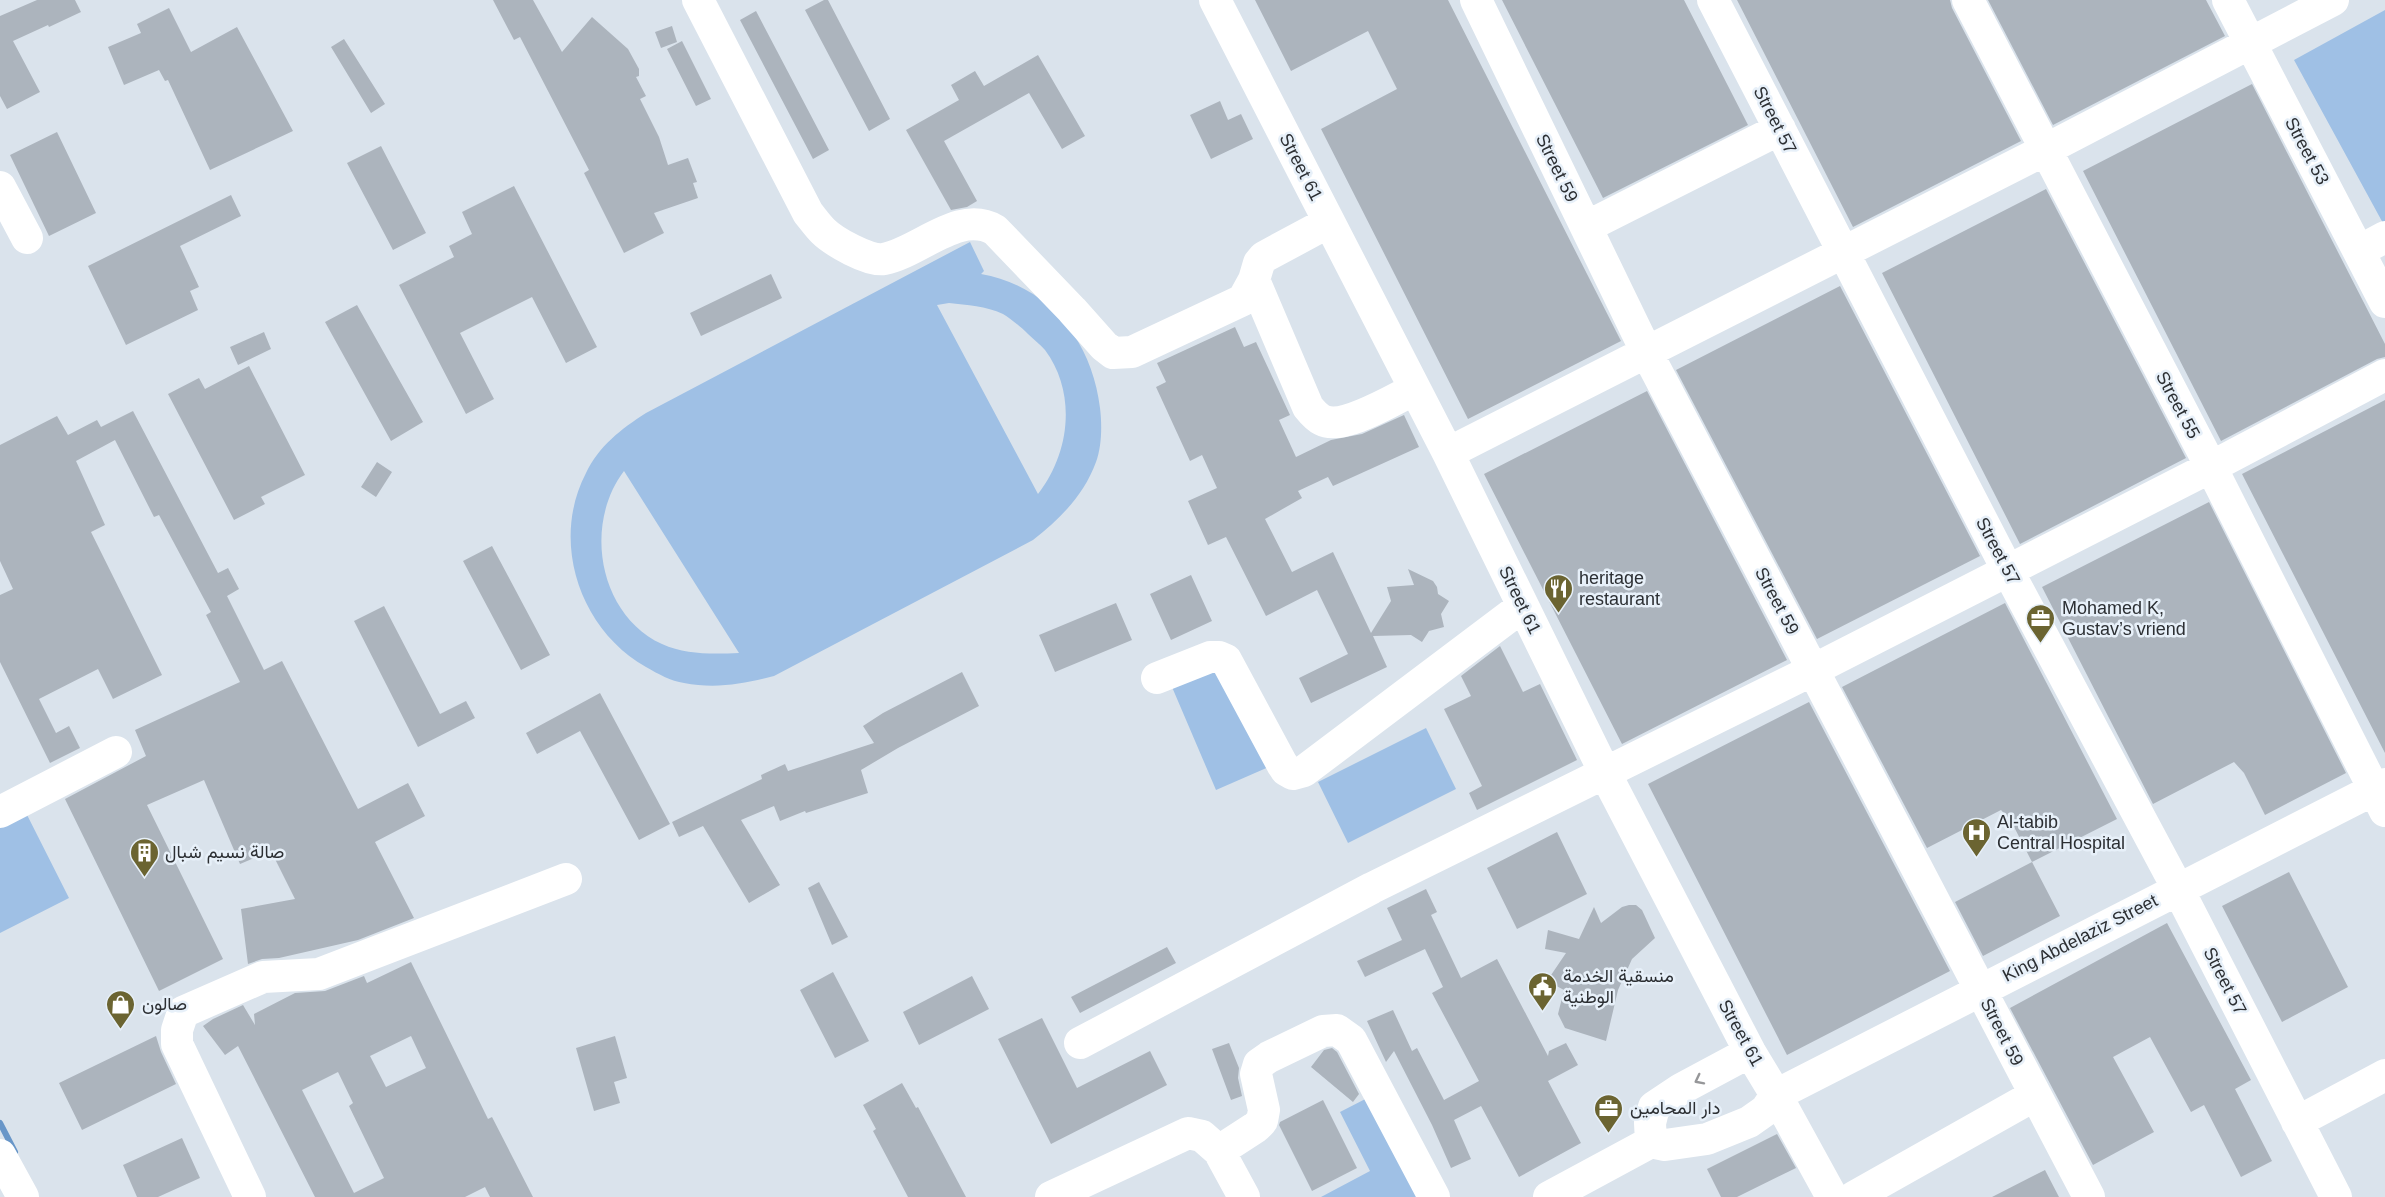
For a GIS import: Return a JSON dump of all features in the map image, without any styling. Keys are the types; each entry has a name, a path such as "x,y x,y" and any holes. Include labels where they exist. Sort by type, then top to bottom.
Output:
{"street":[{"path":"698,0 808,213 824,233 860,255 883,259 958,227 970,223 985,224 1003,238 1113,353 1132,352 1243,300 1254,280 1259,263 1264,257 1329,222"},
{"name":"Street 61","path":"1215,0 1448,453 1605,773 1750,1052 1832,1197"},
{"name":"Street 59","path":"1476,0 1647,353 2089,1197"},
{"name":"Street 57","path":"1713,0 2008,571 2178,889 2336,1197"},
{"name":"Street 55","path":"1968,0 2381,795"},
{"name":"Street 53","path":"2228,0 2250,44 2372,244 2385,302"},
{"path":"1448,453 2045,150 2333,0"},
{"path":"1586,226 1779,129"},
{"path":"0,187 27,238"},
{"path":"1254,280 1308,407 1314,415 1323,421 1333,423 1346,421 1415,389"},
{"path":"1080,1043 1372,888 1813,670 2211,467 2385,375"},
{"path":"1157,678 1210,657 1226,660 1281,764 1293,774 1305,771 1523,606"},
{"path":"0,812 116,752"},
{"name":"King Abdelaziz Street","path":"1776,1095 2178,889 2381,795"},
{"path":"250,1197 177,1044 177,1030 183,1012 262,977 319,974 566,879"},
{"path":"1219,1151 1262,1121 1264,1110 1256,1074 1259,1064 1323,1031 1337,1030 1351,1040 1434,1197"},
{"path":"1651,1142 1650,1123 1654,1107 1681,1089 1750,1052"},
{"path":"2297,1122 2385,1075"},
{"path":"1549,1197 1651,1142 1665,1145 1707,1139 1749,1122 1766,1110 1776,1095"},
{"path":"1854,1197 2035,1095"},
{"path":"1051,1197 1188,1133 1202,1136 1219,1151 1244,1197"},
{"path":"0,1155 22,1197"}],"shaded area":[{"path":"2385,10 2385,225 2384,225 2294,60"},
{"path":"970,242 984,271 981,274 1005,280 1027,291 1063,320 1077,339 1088,360 1095,383 1100,408 1101,435 1096,462 1078,496 1053,524 1033,540 774,676 741,683 707,686 669,679 623,651 604,631 589,608 578,582 572,555 571,527 576,500 586,473 597,454 612,439 646,413","holes":["949,303 970,305 1003,314 1045,350 1055,367 1062,385 1066,423 1057,460 1038,494 937,305","624,471 739,653 700,653 671,648 641,630 624,612 611,591 604,567 601,542 604,517 611,493"]},
{"path":"1222,650 1271,766 1216,790 1166,673"},
{"path":"1426,728 1456,789 1348,843 1318,782"},
{"path":"19,799 69,898 0,933 0,809"},
{"path":"1377,1093 1430,1197 1321,1197 1370,1171 1340,1112"}],"building":[{"path":"37,0 75,0 81,12 13,41 40,92 7,109 0,96 0,16"},
{"path":"493,0 533,0 562,52 592,17 628,49 639,69 639,76 636,77 646,96 640,99 659,137 668,165 688,158 697,182 693,183 698,198 654,213 664,233 624,253 584,173 589,170 520,37 514,40"},
{"path":"828,0 890,119 869,131 805,10"},
{"path":"1255,0 1448,0 1621,341 1468,419 1321,129 1397,89 1368,31 1291,71"},
{"path":"1502,0 1684,0 1748,125 1603,198"},
{"path":"1737,0 1950,0 1952,8 2021,141 1853,227"},
{"path":"1988,0 2206,0 2225,36 2053,125"},
{"path":"169,8 191,52 237,27 293,131 210,170 168,80 165,81 159,70 124,85 108,47 141,33 137,24"},
{"path":"756,11 829,150 813,159 740,20"},
{"path":"672,26 677,42 661,48 655,32"},
{"path":"344,39 385,104 371,113 331,47"},
{"path":"682,41 711,99 696,106 667,49"},
{"path":"1038,55 1085,136 1062,149 1029,93 944,141 977,201 967,207 951,210 906,130 959,100 951,85 975,71 984,86"},
{"path":"2252,84 2385,344 2385,357 2377,359 2221,441 2083,171"},
{"path":"1220,101 1228,120 1241,114 1253,139 1211,159 1190,115"},
{"path":"57,132 96,213 49,236 10,155"},
{"path":"381,146 426,233 393,250 347,163"},
{"path":"514,186 597,347 566,363 532,297 460,333 494,399 466,414 399,285 454,257 449,246 472,234 462,212"},
{"path":"2046,189 2186,458 2020,544 1882,273"},
{"path":"231,195 241,216 180,246 199,287 190,291 198,310 126,345 88,266"},
{"path":"771,274 782,298 701,336 690,313"},
{"path":"1840,286 1980,556 1817,639 1676,370"},
{"path":"357,305 423,422 391,441 325,322"},
{"path":"1235,327 1244,347 1256,342 1290,415 1279,420 1296,457 1331,440 1362,434 1404,415 1419,447 1333,486 1328,477 1298,491 1302,498 1265,519 1292,572 1333,552 1371,633 1391,601 1387,587 1414,585 1408,569 1433,581 1438,594 1449,601 1441,614 1444,627 1429,631 1422,642 1411,635 1373,636 1387,667 1311,703 1299,678 1348,654 1317,590 1266,616 1226,537 1208,545 1188,501 1217,488 1202,455 1190,461 1156,387 1166,382 1157,363"},
{"path":"264,332 271,349 238,365 230,347"},
{"path":"249,366 305,475 261,497 265,504 234,520 168,394 199,378 205,389"},
{"path":"1647,391 1787,660 1622,744 1484,474"},
{"path":"2385,400 2385,753 2242,474"},
{"path":"133,411 218,573 228,568 239,589 227,596 264,670 282,661 358,809 408,783 425,816 375,842 414,918 358,940 279,958 262,959 248,964 241,909 295,899 271,851 240,864 204,780 147,805 223,959 159,991 65,799 146,756 135,730 240,682 206,615 211,612 159,515 154,517 115,440 76,461 105,525 91,532 162,675 113,699 98,669 39,699 56,733 69,726 80,748 50,763 0,662 0,595 13,589 0,561 0,445 57,416 68,435 97,420 101,427"},
{"path":"377,462 392,472 376,497 361,487"},
{"path":"2209,502 2346,773 2265,815 2244,773 2234,762 2153,804 2042,587"},
{"path":"492,546 550,655 521,670 463,561"},
{"path":"1191,575 1212,621 1171,640 1150,594"},
{"path":"1116,603 1132,640 1055,672 1039,635"},
{"path":"2005,603 2117,819 2032,862 2011,821 2001,810 1927,848 1842,687"},
{"path":"384,606 440,714 466,701 475,718 418,747 354,621"},
{"path":"1500,646 1523,692 1540,684 1577,760 1477,810 1469,793 1482,786 1444,709 1471,696 1461,676"},
{"path":"962,672 979,706 861,770 868,793 806,813 805,811 780,821 774,806 741,820 780,885 749,903 703,826 679,837 672,822 762,779 761,775 785,764 788,771 874,743 863,726 883,713"},
{"path":"600,693 670,824 639,840 580,731 537,754 526,733"},
{"path":"1809,702 1950,971 1787,1055 1648,784"},
{"path":"1557,832 1587,894 1517,929 1487,868"},
{"path":"2032,862 2060,916 1983,956 1955,902"},
{"path":"2289,872 2348,987 2282,1022 2222,906"},
{"path":"819,882 848,937 832,945 808,888"},
{"path":"1426,889 1437,912 1431,915 1461,978 1497,959 1548,1056 1549,1051 1566,1043 1578,1065 1548,1081 1581,1143 1519,1177 1481,1106 1454,1120 1471,1159 1451,1168 1394,1051 1386,1062 1367,1021 1393,1010 1412,1051 1417,1048 1444,1100 1479,1081 1432,993 1443,987 1425,949 1365,977 1357,961 1402,940 1387,908"},
{"path":"1636,905 1642,910 1655,938 1632,959 1618,990 1606,1041 1565,1028 1558,1014 1564,990 1547,981 1566,953 1545,949 1548,930 1579,939 1594,907 1601,923 1622,907"},
{"path":"2167,923 2251,1080 2235,1089 2272,1161 2241,1177 2204,1105 2191,1112 2150,1037 2113,1057 2154,1132 2093,1165 2010,1008"},
{"path":"1167,947 1176,963 1080,1013 1071,997"},
{"path":"411,962 488,1119 492,1117 533,1197 490,1197 485,1187 465,1197 315,1197 238,1046 225,1055 203,1026 243,1005 255,1025 254,1014 295,993 325,991 364,976 367,983","holes":["411,1036 426,1068 386,1087 370,1056","338,1072 353,1103 349,1106 384,1178 354,1193 302,1090"]},
{"path":"833,972 869,1041 835,1058 800,990"},
{"path":"972,976 989,1009 919,1045 903,1012"},
{"path":"1042,1018 1077,1088 1150,1051 1167,1085 1051,1144 998,1039"},
{"path":"156,1036 176,1084 82,1130 59,1083"},
{"path":"615,1036 627,1078 614,1082 620,1103 594,1111 576,1048"},
{"path":"1229,1043 1239,1068 1238,1078 1242,1096 1231,1100 1212,1049"},
{"path":"1332,1048 1337,1052 1359,1094 1353,1102 1311,1067 1324,1050"},
{"path":"902,1083 916,1108 918,1107 966,1197 908,1197 873,1131 876,1129 863,1105"},
{"path":"1323,1100 1357,1168 1312,1191 1279,1125 1280,1122"},
{"path":"1777,1134 1796,1168 1737,1197 1721,1197 1707,1169"},
{"path":"182,1138 200,1178 158,1197 137,1197 123,1165"},
{"path":"2045,1170 2059,1197 1992,1197"}],"waterway":[{"path":"0,1123 15,1152"}],"place":[{"name":"heritage restaurant","path":"1558,614"},
{"name":"Mohamed K, Gustav’s vriend","path":"2041,644"},
{"name":"Al-tabib Central Hospital","path":"1976,858"},
{"name":"صالة نسيم شبال","path":"144,878"},
{"name":"منسقية الخدمة الوطنية","path":"1542,1012"},
{"name":"صالون","path":"121,1030"},
{"name":"دار المحامين","path":"1609,1134"}]}
